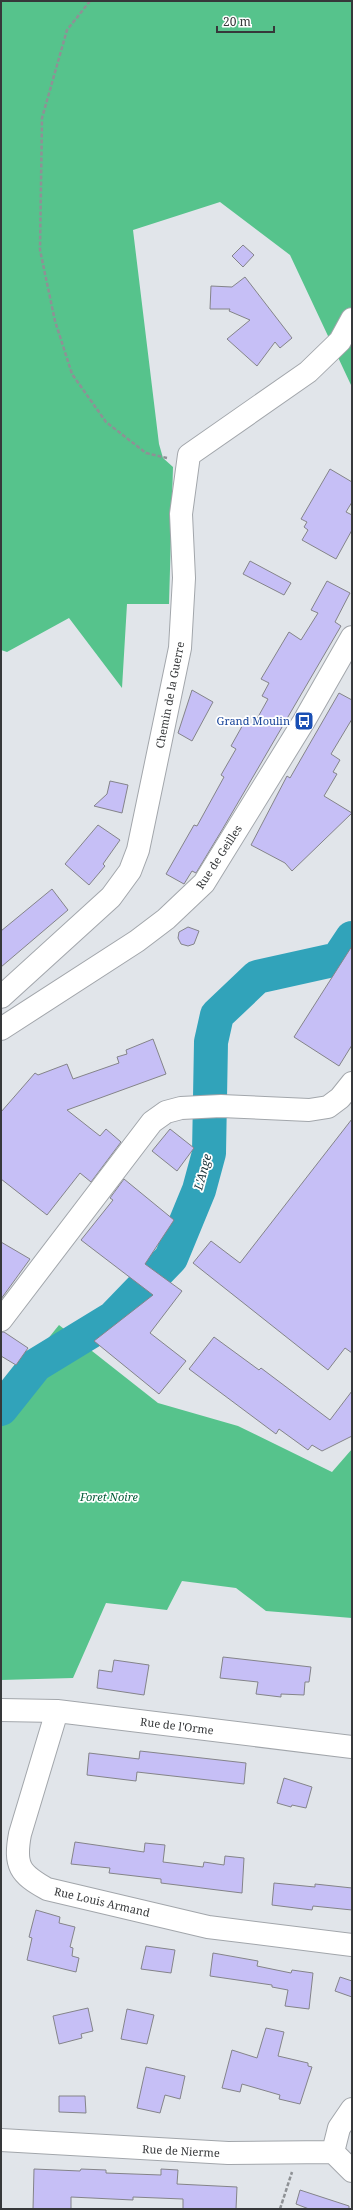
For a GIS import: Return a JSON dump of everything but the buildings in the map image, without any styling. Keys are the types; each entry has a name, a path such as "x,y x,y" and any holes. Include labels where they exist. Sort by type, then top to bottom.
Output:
{"street":[{"path":"188,461 189,455 308,372 340,342 352,319"},
{"name":"Chemin de la Guerre","path":"1,997 111,897 130,871 138,850 180,648 184,578 181,514 188,461"},
{"name":"Rue de Geilles","path":"1,1029 137,941 166,919 204,883 304,721 352,637"},
{"path":"1,1320 152,1122 174,1110 198,1107 221,1106 309,1110 328,1107 340,1098 352,1083"},
{"name":"Rue de l'Orme","path":"1,1710 58,1712 352,1747"},
{"name":"Rue Louis Armand","path":"58,1712 20,1834 17,1852 20,1865 29,1879 47,1889 208,1927 352,1945"},
{"path":"352,2110 339,2128 333,2152 352,2171"},
{"name":"Rue de Nierme","path":"1,2140 228,2153 333,2152"}],"path":[{"path":"90,1 68,30 42,118 40,250 55,321 72,374 106,422 132,444 146,453 188,461"},
{"path":"280,2209 298,2153"}],"green space":[{"path":"1,1 352,1 351,385 290,255 220,202 133,230 159,444 163,458 173,467 169,604 127,604 122,688 69,618 7,652 1,650"},
{"name":"Foret Noire","path":"59,1325 158,1403 238,1426 332,1472 352,1449 352,1618 266,1611 236,1588 182,1581 167,1610 106,1603 73,1678 1,1680 1,1397"}],"waterway":[{"name":"L'Ange","path":"1,1409 36,1365 113,1318 171,1258 199,1190 209,1153 211,1042 217,1015 257,977 338,959 352,938"}],"place":[{"name":"Grand Moulin","path":"304,721"}]}
